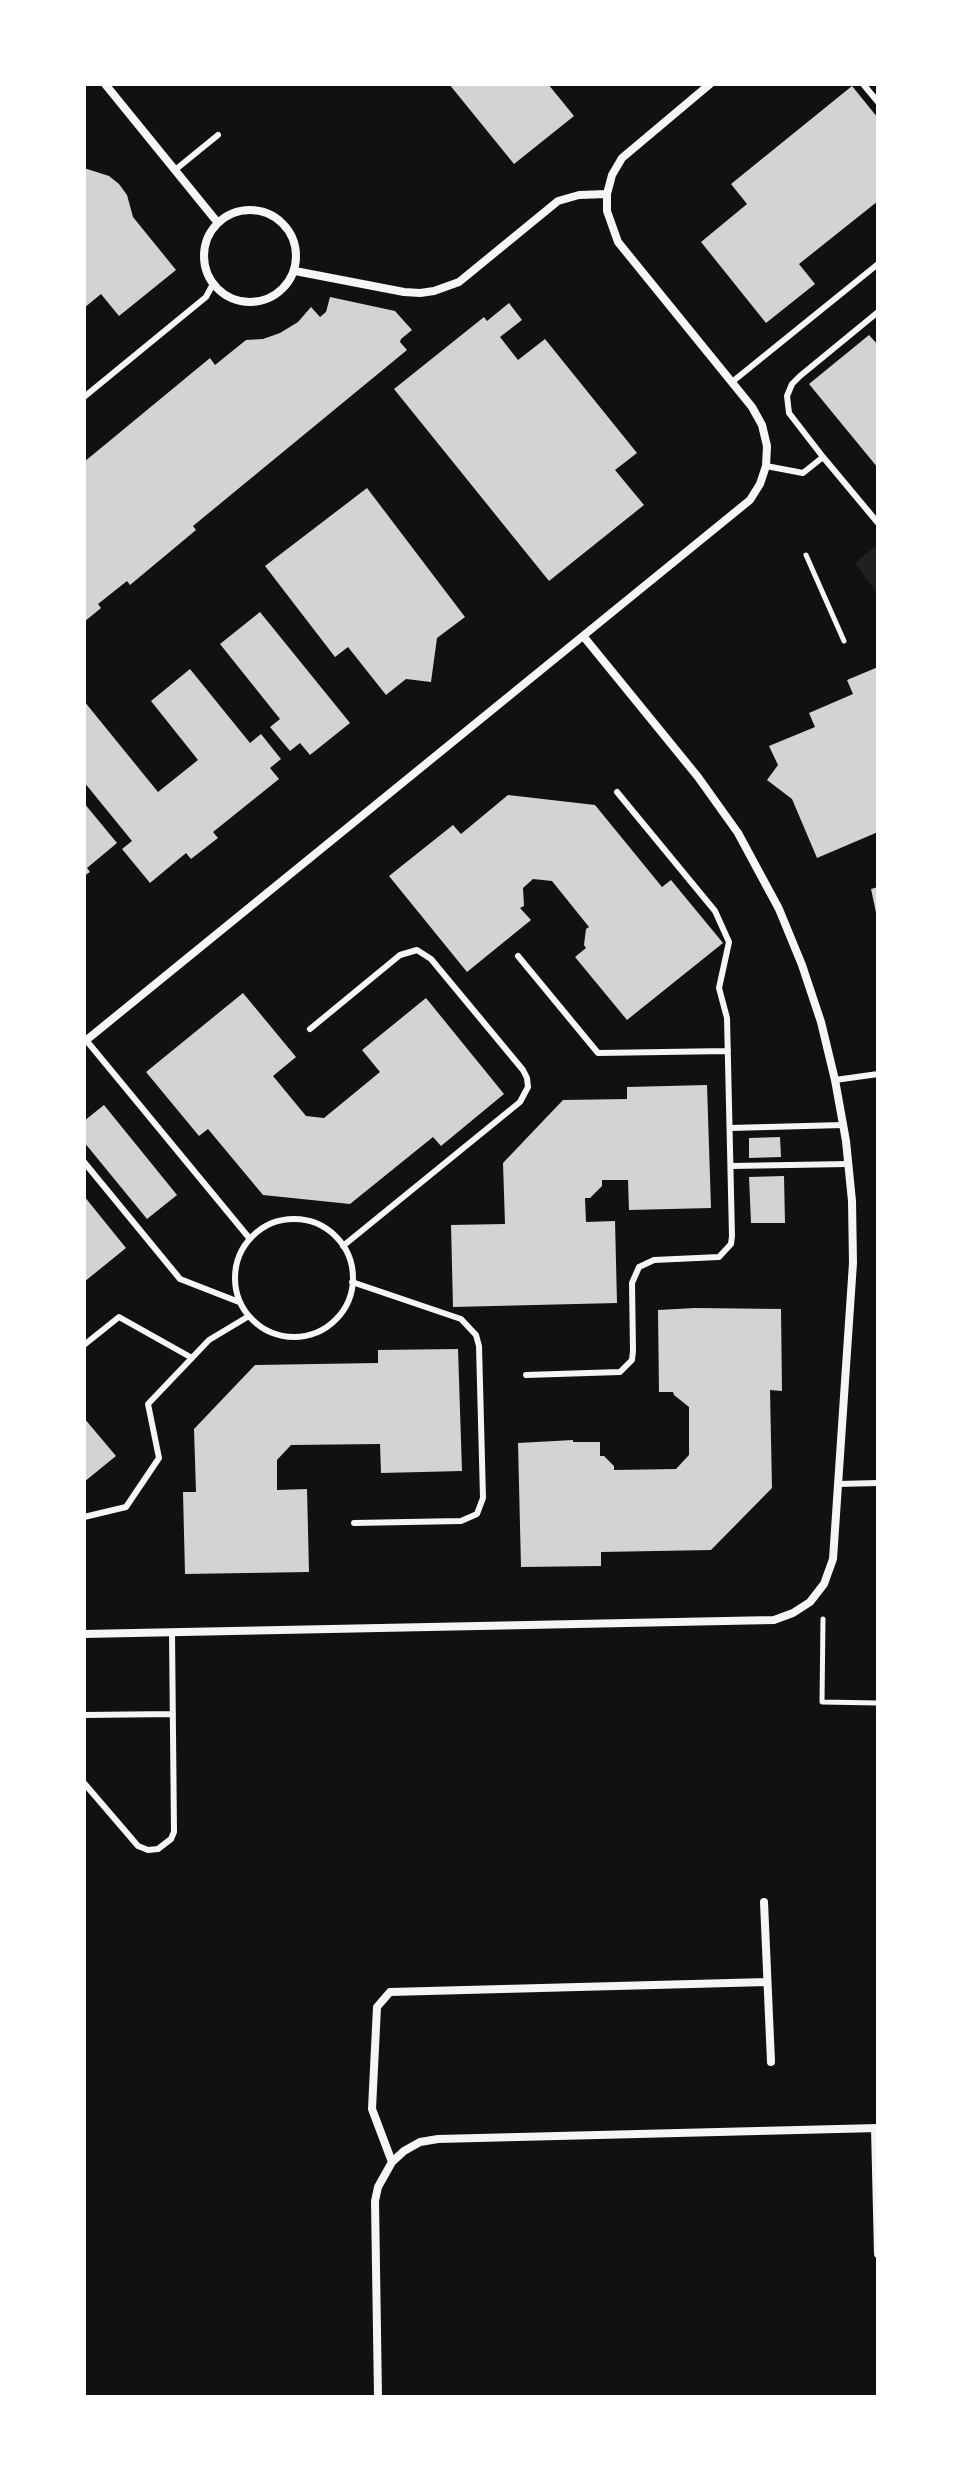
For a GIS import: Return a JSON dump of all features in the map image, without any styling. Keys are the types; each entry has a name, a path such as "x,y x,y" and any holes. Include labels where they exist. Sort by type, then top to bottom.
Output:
{"street":[{"path":"105,84 218,223"},
{"path":"85,1041 750,500 766,466 767,446 762,425 752,407 618,242 611,227 607,194 612,175 622,158 710,84"},
{"path":"295,271 404,292 434,291 459,282 558,201 579,195 607,194"},
{"path":"242,210 269,214 280,221 295,244 295,271 282,290 264,301 241,302 230,298 213,284 203,259 210,233 218,223 242,210"},
{"path":"84,1634 774,1620 810,1602 824,1584 833,1559 853,1263 843,1125 821,1022 802,965 760,871 719,804 584,637"},
{"path":"764,1902 771,2062"},
{"path":"392,2162 372,2109 377,2007 390,1992 767,1982"},
{"path":"378,2397 375,2201 378,2187 392,2162 420,2142 438,2139 876,2128 878,2254"}],"lane":[{"path":"863,84 878,102"},
{"path":"175,170 218,135"},
{"path":"732,382 878,264"},
{"path":"84,397 206,297 213,284"},
{"path":"878,312 800,376 787,396 789,413 878,523"},
{"path":"766,466 803,473 823,457"},
{"path":"526,1375 612,1374 627,1367 633,1351 634,1274 645,1262 710,1259 726,1252 732,1236 727,1018 719,988 729,942 715,911 617,792"},
{"path":"310,1029 400,955 417,950 431,959 527,1078 528,1087 520,1102 343,1246"},
{"path":"518,956 598,1053 728,1051"},
{"path":"85,1041 250,1239"},
{"path":"835,1080 878,1074"},
{"path":"730,1128 843,1125"},
{"path":"84,1162 180,1279 239,1302"},
{"path":"731,1166 848,1164"},
{"path":"302,1220 328,1231 343,1246 351,1265 352,1282 346,1307 323,1330 308,1336 275,1334 261,1327 239,1302 235,1286 235,1269 240,1253 250,1239 273,1223 302,1220"},
{"path":"352,1282 461,1319 476,1335 479,1346 483,1498 477,1514 461,1521 354,1523"},
{"path":"84,1517 126,1507 159,1458 148,1404 209,1340 249,1316"},
{"path":"84,1345 119,1317 192,1358"},
{"path":"838,1484 878,1483"},
{"path":"84,1783 138,1846 148,1850 165,1845 174,1832 172,1633"},
{"path":"84,1715 173,1714"}],"path":[{"path":"806,555 844,641"},
{"path":"824,1584 822,1702 878,1703"}],"shaded area":[{"path":"878,544 878,594 877,594 855,563"}],"building":[{"path":"449,84 548,84 574,116 514,164"},
{"path":"852,86 878,118 878,201 799,264 815,284 766,323 701,242 747,204 731,184"},
{"path":"84,168 109,176 119,184 127,195 133,217 176,270 119,316 101,294 84,308"},
{"path":"330,297 395,311 412,330 400,342 407,350 193,526 196,530 130,585 127,581 98,604 101,608 84,622 84,462 210,358 215,365 246,340 263,339 280,333 298,322 311,307 320,317 326,312"},
{"path":"509,303 522,320 500,337 518,360 545,339 637,453 615,470 644,505 549,581 394,389 484,317 487,321"},
{"path":"869,335 878,345 878,468 809,384"},
{"path":"367,488 465,617 437,638 431,682 406,679 386,695 348,647 335,657 265,566"},
{"path":"260,612 350,723 310,755 300,743 290,751 270,727 280,719 220,644"},
{"path":"878,667 878,832 817,858 792,799 767,780 778,765 769,746 815,727 809,713 853,694 847,680"},
{"path":"190,669 250,743 261,734 281,759 270,768 279,779 213,832 218,838 191,859 186,853 150,883 122,849 132,841 84,782 84,701 158,792 198,760 151,701"},
{"path":"508,795 595,805 662,887 671,880 723,943 627,1020 575,957 586,948 586,929 589,927 552,881 533,879 523,888 524,906 520,908 531,920 467,972 389,876 453,825 461,834"},
{"path":"84,803 117,843 87,868 90,872 84,876"},
{"path":"878,887 878,917 877,917 871,889"},
{"path":"243,993 296,1057 273,1076 306,1116 324,1118 380,1072 362,1050 426,998 504,1094 441,1146 433,1137 350,1204 263,1195 208,1129 199,1136 146,1072"},
{"path":"707,1085 711,1208 629,1210 628,1180 602,1180 602,1186 590,1198 585,1198 586,1222 615,1221 617,1303 453,1307 451,1225 505,1224 503,1163 563,1100 627,1099 627,1087"},
{"path":"104,1105 177,1195 147,1219 84,1142 84,1121"},
{"path":"780,1137 781,1157 749,1158 749,1138"},
{"path":"784,1176 785,1223 751,1223 749,1177"},
{"path":"84,1196 126,1248 84,1282"},
{"path":"781,1309 782,1391 770,1390 772,1488 711,1550 601,1552 601,1566 521,1567 518,1443 600,1442 600,1456 614,1466 614,1470 676,1469 689,1455 689,1407 673,1392 659,1392 658,1310"},
{"path":"458,1349 462,1471 381,1473 380,1444 291,1445 277,1460 277,1490 307,1489 309,1572 185,1574 183,1492 196,1492 194,1429 255,1365 378,1363 378,1350"},
{"path":"84,1418 116,1456 84,1482"}]}
